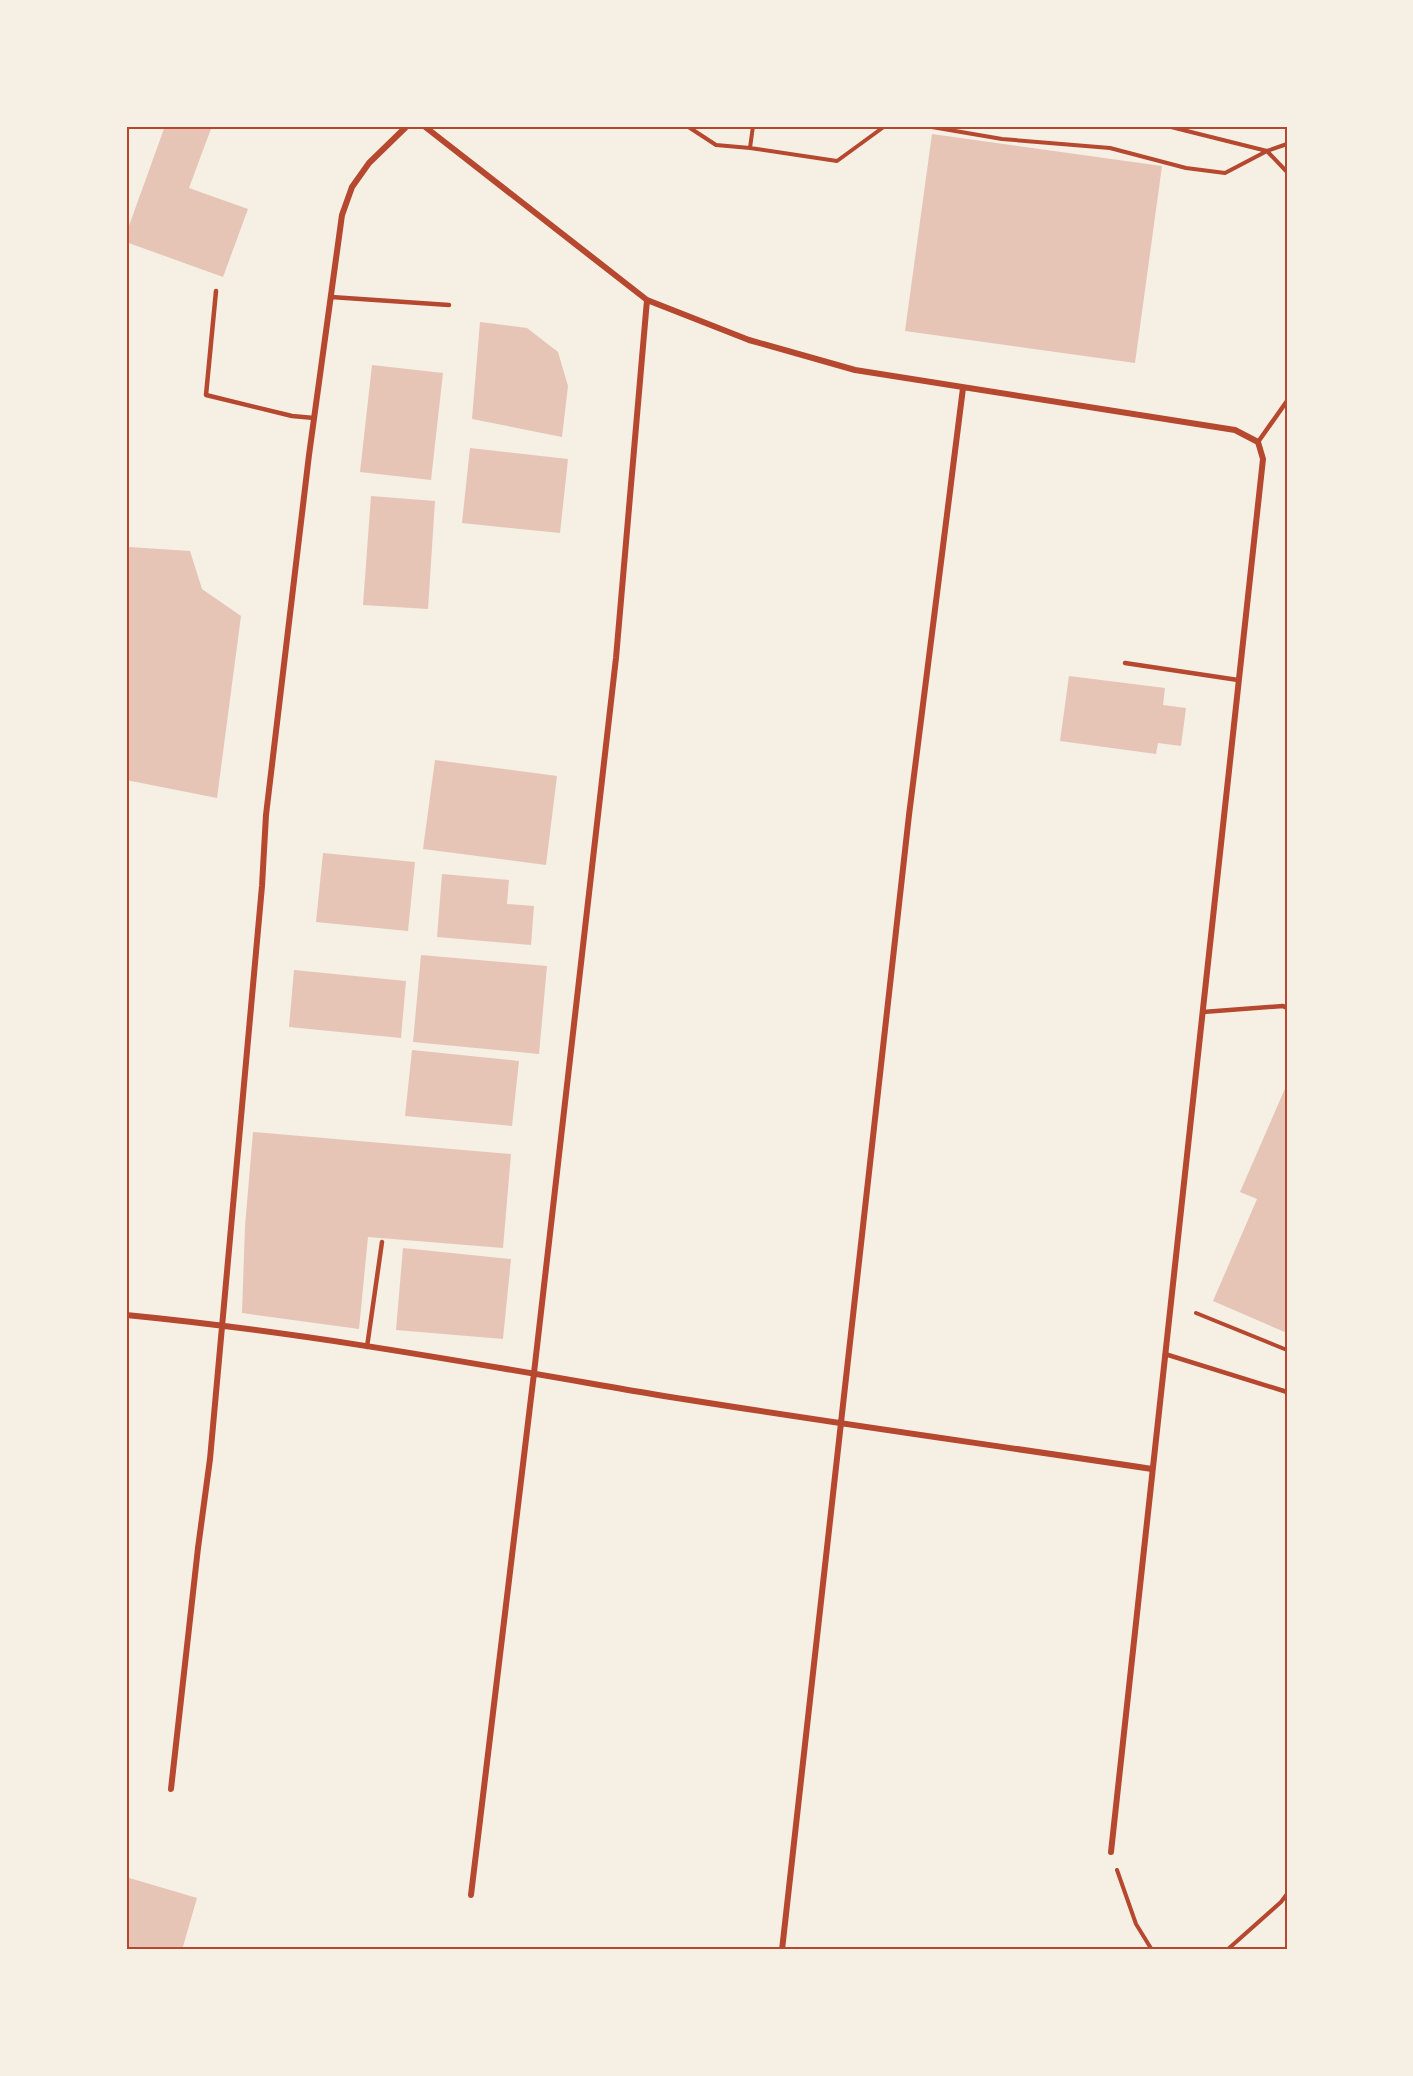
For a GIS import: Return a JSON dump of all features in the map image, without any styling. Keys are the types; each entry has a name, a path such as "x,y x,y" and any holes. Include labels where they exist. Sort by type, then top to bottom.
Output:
{"street":[{"path":"171,1789 210,1459 262,886 266,815 314,418 342,215 352,187 369,164 407,126"},
{"path":"424,126 647,300 748,340 855,370 1235,430 1258,442 1263,459 1111,1852"},
{"path":"471,1895 616,658 647,300"},
{"path":"782,1950 909,815 963,388"},
{"path":"126,1315 222,1324 653,1394 1152,1469"}],"lane":[{"path":"216,291 206,395 292,416 314,418"},
{"path":"331,297 449,305"},
{"path":"1258,442 1287,401"},
{"path":"1125,663 1238,680"},
{"path":"1203,1012 1283,1006 1287,1008"},
{"path":"367,1347 382,1242"},
{"path":"1165,1353 1287,1392"}],"path":[{"path":"687,126 716,145 837,160 885,126"},
{"path":"750,148 753,126"},
{"path":"926,126 1002,139 1110,148 1186,168 1225,173 1267,151 1287,144"},
{"path":"1167,126 1267,151 1287,172"},
{"path":"1196,1313 1287,1350"},
{"path":"1111,1852 1136,1924 1152,1950"},
{"path":"1227,1950 1287,1894"}],"building":[{"path":"165,126 212,126 189,188 248,209 223,277 126,242 126,234"},
{"path":"932,134 1162,166 1135,363 905,331"},
{"path":"480,322 527,328 558,352 568,386 562,437 472,419"},
{"path":"372,365 443,373 431,480 360,472"},
{"path":"470,448 568,459 560,533 462,523"},
{"path":"371,496 435,501 428,609 363,605"},
{"path":"129,547 190,551 202,589 241,616 217,798 126,780 126,571"},
{"path":"1069,676 1165,688 1163,705 1186,708 1181,746 1158,743 1156,754 1060,741"},
{"path":"435,760 557,776 546,865 423,849"},
{"path":"323,853 415,862 408,931 316,922"},
{"path":"442,874 509,880 507,904 534,906 531,945 437,937"},
{"path":"421,955 547,966 539,1054 413,1042"},
{"path":"294,970 406,981 401,1038 289,1027"},
{"path":"412,1050 519,1061 512,1126 405,1116"},
{"path":"1287,1084 1287,1333 1213,1301 1257,1199 1240,1192"},
{"path":"253,1132 511,1154 503,1248 368,1237 359,1329 242,1313 245,1226"},
{"path":"403,1248 511,1259 503,1339 396,1330"},
{"path":"126,1877 197,1898 182,1950 126,1950"}]}
